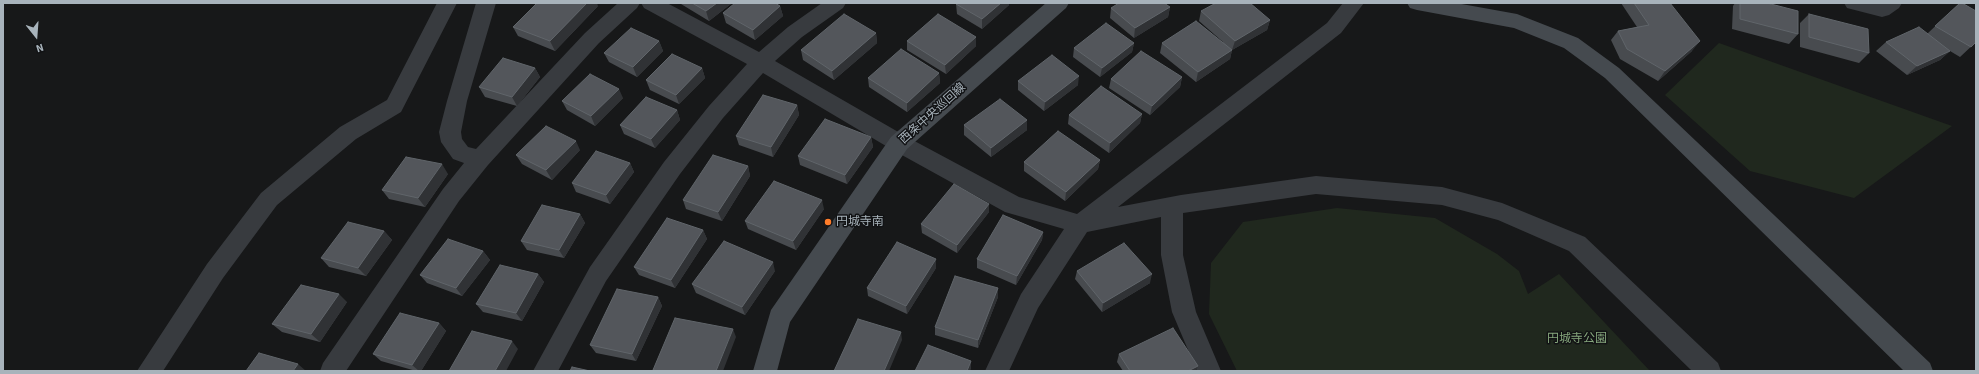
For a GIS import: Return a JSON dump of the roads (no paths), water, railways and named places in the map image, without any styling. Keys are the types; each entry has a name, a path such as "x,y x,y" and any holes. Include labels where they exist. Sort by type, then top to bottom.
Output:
{"street":[{"path":"149,371 215,271 269,198 348,133 394,106 447,3"},
{"path":"480,159 461,153 452,142 450,132 457,101 486,3"},
{"path":"332,371 451,195 480,159 592,38 630,3"},
{"path":"651,3 761,62 899,143 1014,205 1080,224 1172,206 1316,185 1442,196 1502,212 1577,244 1709,371"},
{"path":"545,371 598,274 659,186 716,112 761,62 795,32 836,3"},
{"name":"西条中央巡回線","path":"765,371 779,318 899,143 1059,3"},
{"path":"996,371 1029,301 1080,224 1334,28 1354,3"},
{"path":"1417,3 1517,21 1571,43 1612,73 1921,371"},
{"path":"1854,3 1882,10 1892,3"},
{"path":"1172,206 1172,255 1184,312 1209,371"}],"place":[{"name":"円城寺南","path":"828,222"}],"park label":[{"name":"円城寺公園","path":"1577,339"}]}
